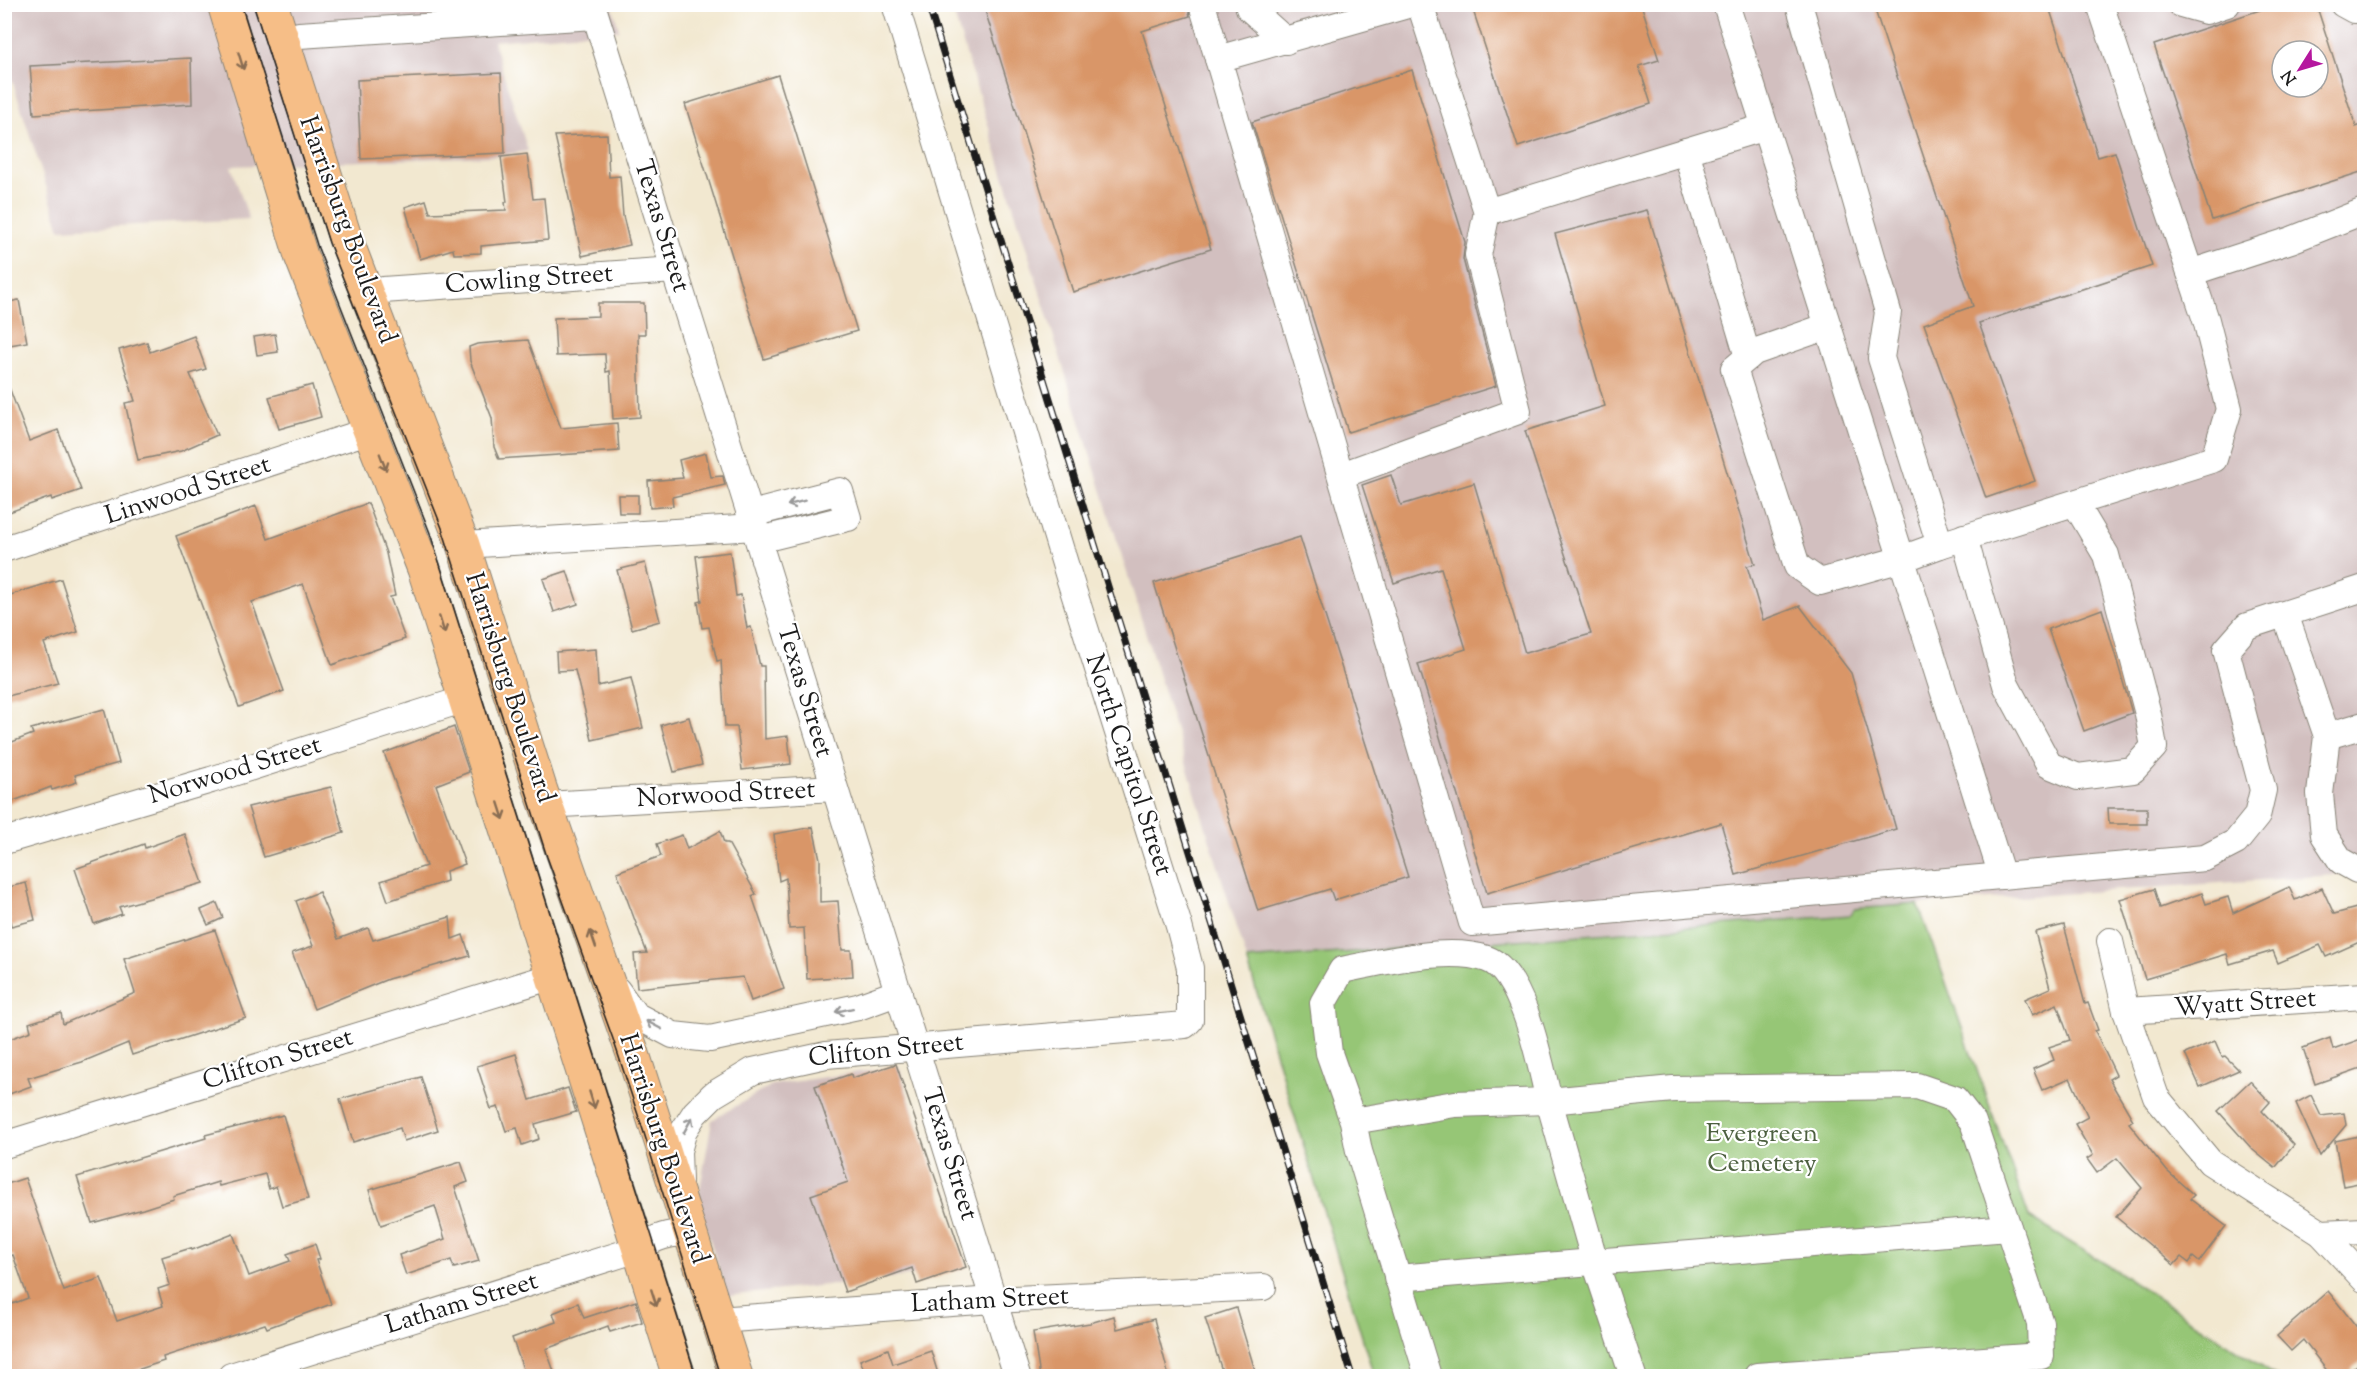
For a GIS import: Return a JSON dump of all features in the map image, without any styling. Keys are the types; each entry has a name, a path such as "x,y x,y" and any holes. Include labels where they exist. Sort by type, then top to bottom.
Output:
{"main road":[{"path":"200,4 254,178 281,253 329,355 371,430"},
{"name":"Harrisburg Boulevard","path":"224,4 301,256 424,569 679,1377"},
{"name":"Harrisburg Boulevard","path":"271,4 344,234 463,546 546,805 681,1202 736,1377"},
{"path":"294,20 383,290 463,546"}],"street":[{"name":"North Capitol Street","path":"895,4 1182,936 1190,968 1191,1009 1190,1020 1185,1025"},
{"path":"1202,4 1472,923 2205,858 2236,842 2257,816 2263,790 2226,650 2247,627 2364,588"},
{"path":"1248,4 1249,8 1286,41"},
{"path":"1218,60 1411,4"},
{"path":"1341,475 1518,411 1478,255 1487,212 1420,4"},
{"path":"1726,4 2002,876"},
{"path":"1799,4 1888,312 1881,358 2006,685 2049,765 2078,777 2133,770 2154,747 2148,714 2106,555 2075,502"},
{"path":"2181,4 2206,11 2227,4"},
{"path":"2343,4 2354,10 2364,9"},
{"path":"1828,326 1754,352 1734,369 1797,566 1820,582 1902,559 1952,541 2214,459 2229,409 2206,320 2108,7"},
{"path":"294,20 593,10"},
{"name":"Texas Street","path":"593,10 1017,1377"},
{"path":"1487,212 1765,127"},
{"path":"1686,151 1748,357"},
{"path":"2190,273 2290,240 2364,211"},
{"name":"Cowling Street","path":"383,290 675,270"},
{"name":"Linwood Street","path":"4,549 371,430"},
{"path":"463,546 755,527"},
{"path":"2285,614 2327,736 2320,794 2324,835 2341,861 2357,870 2364,869"},
{"name":"Norwood Street","path":"4,841 211,780 465,699"},
{"path":"2327,736 2364,725"},
{"name":"Norwood Street","path":"546,805 834,789"},
{"path":"2110,941 2126,1011 2156,1097 2210,1162 2321,1233 2364,1278"},
{"path":"1428,1377 1359,1151 1353,1121 1329,1053 1323,1003 1342,970 1398,958 1461,955 1488,959 1508,976 1527,1020 1595,1262 1632,1377"},
{"name":"Clifton Street","path":"605,973 635,1015 673,1035 710,1039 858,1006 899,992"},
{"name":"Clifton Street","path":"4,1145 553,976"},
{"name":"Wyatt Street","path":"2126,1011 2364,996"},
{"name":"Clifton Street","path":"681,1202 678,1151 684,1130 695,1113 713,1095 753,1071 826,1054 1185,1025"},
{"path":"1353,1121 1455,1104 1549,1101 1673,1089 1917,1086 1955,1099 1972,1122 2040,1323 2043,1366 1757,1377"},
{"path":"1397,1278 2008,1228"},
{"path":"2321,1233 2364,1231"},
{"name":"Latham Street","path":"231,1377 638,1249 653,1238 676,1232 691,1234"},
{"name":"Latham Street","path":"718,1320 993,1300 1263,1287"}],"shaded area":[{"path":"612,4 619,30 493,41 528,151 496,156 231,166 249,219 60,229 5,58 4,5"},
{"path":"951,5 2364,5 2364,873 1854,909 1851,915 1247,960"},
{"path":"899,1066 962,1270 727,1296 698,1200 712,1120 772,1085"}],"green space":[{"name":"Evergreen Cemetery","path":"1918,904 2029,1217 2117,1271 2276,1376 1374,1376 1247,960 1851,915 1854,909"}],"building":[{"path":"983,4 1187,4 1190,16 1142,31 1211,249 1073,292"},
{"path":"1471,4 1641,4 1659,60 1639,66 1651,104 1518,147"},
{"path":"1873,4 2048,4 2098,157 2115,152 2152,266 1979,323 2035,481 1986,498 1924,324 1973,306"},
{"path":"2278,4 2316,4 2327,39 2270,39 2270,99 2330,99 2330,47 2356,127 2364,124 2364,171 2212,220 2154,45"},
{"path":"191,58 192,104 34,114 30,66"},
{"path":"1412,70 1465,242 1463,259 1496,386 1348,432 1252,122"},
{"path":"501,73 505,153 361,159 357,80"},
{"path":"778,75 857,331 764,359 685,104"},
{"path":"607,134 609,177 620,176 623,216 630,245 582,256 555,136"},
{"path":"527,154 533,199 544,198 548,240 481,246 481,253 454,254 453,249 420,259 405,207 426,200 430,213 506,210 501,157"},
{"path":"1647,210 1755,564 1747,566 1763,620 1800,606 1851,673 1896,829 1736,875 1721,823 1487,893 1418,664 1466,649 1441,568 1394,583 1362,485 1391,475 1401,505 1474,483 1525,653 1591,634 1525,431 1605,406 1555,234"},
{"path":"19,300 27,342 4,346 4,303"},
{"path":"598,303 644,303 645,334 638,334 640,417 613,419 610,371 606,372 605,354 556,356 554,318 598,316"},
{"path":"275,334 278,352 257,355 254,337"},
{"path":"194,336 206,369 190,374 217,435 181,451 138,460 125,403 135,401 119,350 147,342 150,352"},
{"path":"528,340 561,428 617,423 619,451 499,459 494,447 492,418 470,361 469,347 477,344"},
{"path":"6,379 29,441 58,430 81,490 52,500 51,497 4,514"},
{"path":"312,385 321,417 279,429 269,397"},
{"path":"706,453 711,477 723,476 725,485 672,497 673,506 650,508 648,481 683,478 679,460"},
{"path":"618,495 638,495 638,513 619,513"},
{"path":"368,503 386,553 395,596 390,597 405,639 332,665 303,584 252,602 284,691 239,707 176,536 256,506 268,539"},
{"path":"1300,537 1408,877 1334,900 1330,889 1258,911 1154,583"},
{"path":"730,552 736,596 741,595 747,628 751,627 760,666 764,666 765,739 788,736 791,764 742,770 737,727 725,727 721,660 717,661 709,627 702,628 698,602 702,601 696,556"},
{"path":"645,563 660,621 632,629 617,570"},
{"path":"567,571 578,604 554,612 543,579"},
{"path":"61,579 78,632 44,643 58,683 4,697 4,597"},
{"path":"2102,609 2132,713 2084,731 2048,629"},
{"path":"596,649 598,686 631,678 643,728 592,740 575,670 557,671 556,652"},
{"path":"104,709 119,763 75,775 77,782 52,790 51,787 8,803 4,793 4,745 33,734 31,729"},
{"path":"689,717 702,765 674,772 661,725"},
{"path":"454,727 469,772 436,785 465,864 446,871 447,881 388,901 381,881 426,866 384,753"},
{"path":"331,787 344,833 264,857 248,807"},
{"path":"2108,808 2147,808 2147,824 2109,824"},
{"path":"813,827 820,859 820,902 838,901 842,950 851,950 853,976 807,979 804,928 789,929 786,878 779,881 774,834"},
{"path":"720,831 724,843 728,843 756,894 752,896 784,989 751,1001 743,977 637,988 634,954 647,953 617,872 661,856 657,844 682,835 687,849"},
{"path":"185,834 203,883 119,907 122,914 94,924 75,869 144,844 145,848"},
{"path":"26,883 35,920 11,926 4,888"},
{"path":"2289,887 2295,900 2322,888 2334,914 2364,906 2364,940 2326,957 2320,945 2278,963 2273,951 2230,964 2227,954 2145,979 2120,899 2154,889 2160,908 2202,893 2206,904 2228,897 2233,913"},
{"path":"319,892 338,939 368,928 373,940 450,917 452,939 463,935 470,956 388,979 314,1009 292,953 313,946 296,901"},
{"path":"217,903 223,918 208,925 201,910"},
{"path":"2064,925 2085,1004 2088,1003 2098,1030 2095,1031 2116,1075 2109,1079 2133,1120 2129,1123 2167,1171 2194,1195 2190,1199 2226,1226 2199,1262 2193,1257 2189,1263 2181,1257 2174,1265 2116,1217 2142,1188 2117,1158 2097,1173 2087,1159 2093,1155 2075,1124 2088,1117 2070,1078 2042,1090 2033,1069 2054,1060 2049,1047 2070,1040 2057,1004 2032,1015 2025,999 2050,988 2035,932"},
{"path":"215,930 246,1018 132,1055 128,1043 82,1062 28,1078 31,1086 4,1096 4,1041 31,1031 29,1023 61,1013 63,1024 135,993 124,959"},
{"path":"2330,1038 2333,1049 2364,1038 2364,1067 2315,1084 2303,1048"},
{"path":"2215,1041 2222,1057 2225,1056 2239,1070 2200,1087 2185,1054"},
{"path":"516,1054 530,1100 568,1088 576,1112 535,1124 539,1139 522,1145 517,1128 506,1131 498,1107 491,1109 477,1066"},
{"path":"896,1064 966,1267 917,1284 912,1268 845,1292 811,1195 848,1182 815,1086 851,1074 852,1078"},
{"path":"421,1077 438,1130 404,1141 400,1128 353,1142 340,1099"},
{"path":"2250,1081 2270,1102 2262,1111 2294,1145 2275,1168 2253,1150 2218,1111"},
{"path":"2311,1095 2321,1116 2344,1113 2346,1125 2320,1156 2296,1103"},
{"path":"283,1115 308,1199 282,1206 276,1186 269,1189 265,1174 219,1186 218,1182 173,1196 174,1199 92,1223 77,1177 206,1138 205,1135"},
{"path":"2364,1135 2364,1182 2343,1186 2335,1141"},
{"path":"461,1162 468,1182 455,1187 479,1261 454,1268 451,1260 406,1275 399,1255 445,1239 435,1206 381,1225 369,1190"},
{"path":"25,1178 64,1291 101,1278 117,1321 163,1306 158,1289 170,1285 162,1257 191,1248 192,1250 233,1234 249,1276 290,1261 287,1254 315,1244 320,1259 316,1260 331,1304 267,1328 265,1324 163,1357 164,1361 116,1377 9,1377 4,1365 4,1307 28,1298 13,1255 4,1258 4,1185"},
{"path":"2328,1291 2364,1336 2364,1359 2343,1377 2332,1377 2303,1340 2291,1351 2277,1336"},
{"path":"636,1301 642,1322 610,1332 608,1326 546,1349 556,1377 526,1377 512,1338 556,1322 553,1313 578,1303 584,1318"},
{"path":"1236,1308 1257,1377 1224,1377 1205,1318"},
{"path":"1114,1316 1117,1329 1154,1319 1169,1377 1040,1377 1033,1332 1090,1323"},
{"path":"888,1349 893,1364 931,1351 939,1377 863,1377 865,1372 860,1360"}],"tram line":[{"path":"241,4 318,248 430,533 696,1376"},
{"path":"253,4 329,243 442,528 547,857 613,1039 644,1133 720,1376"}],"railway":[{"path":"928,4 1352,1376"}]}
